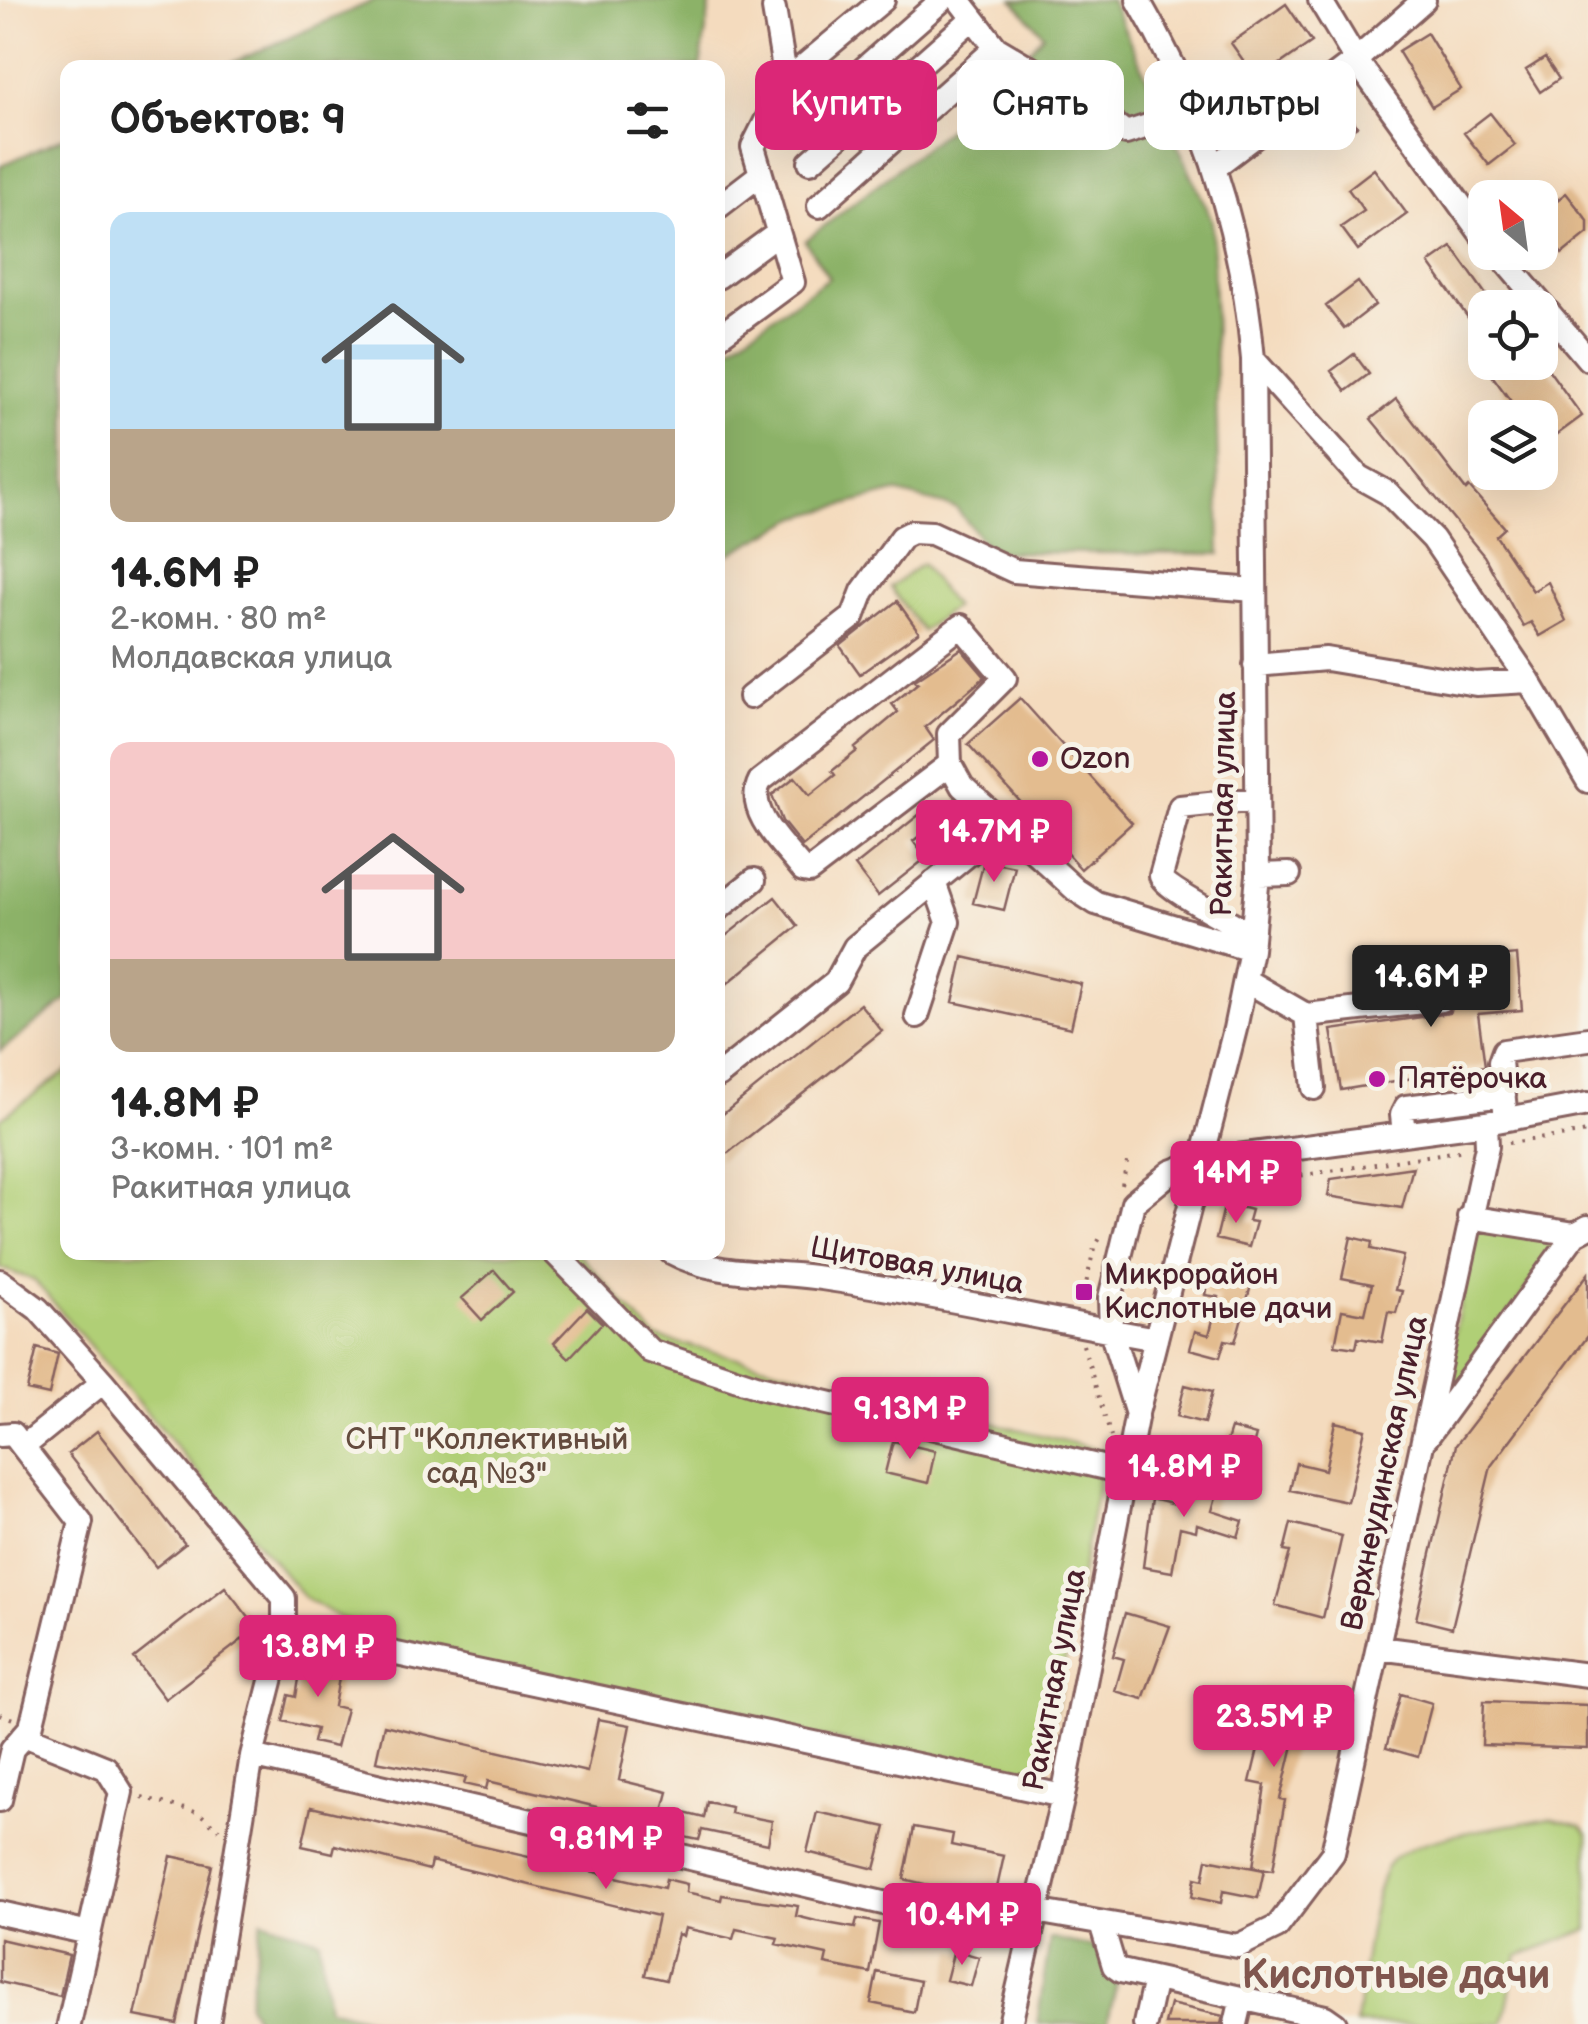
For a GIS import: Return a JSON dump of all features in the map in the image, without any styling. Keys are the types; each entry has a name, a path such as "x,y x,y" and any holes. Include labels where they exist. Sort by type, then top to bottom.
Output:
{"street":[{"path":"811,60 883,0"},
{"path":"874,60 942,0"},
{"name":"Ракитная улица","path":"1138,0 1172,60"},
{"path":"1320,0 1356,60 1468,215"},
{"path":"1356,60 1424,0"},
{"path":"774,9 782,60"},
{"path":"810,162 966,9 996,48 1076,95 1126,134 1144,128"},
{"path":"819,206 996,48"},
{"path":"725,332 793,282 755,143"},
{"name":"Ракитная улица","path":"1010,2024 1063,1796 1119,1472 1156,1339 1245,980 1251,942 1258,875 1253,360 1248,305 1210,150"},
{"path":"1216,166 1237,150"},
{"path":"725,202 761,174"},
{"path":"725,271 778,233"},
{"path":"1512,270 1588,359"},
{"path":"1253,360 1359,477 1388,493 1432,538 1529,681 1588,781"},
{"path":"750,697 852,616 863,591 902,536 912,532 932,534 1014,571 1255,590"},
{"path":"950,764 810,871 804,870 763,820 756,791 760,781 962,626 1005,678 949,734 950,764 962,786 1003,826 1096,903 1251,942"},
{"path":"1256,664 1326,660 1476,684 1529,681"},
{"path":"1251,942 1199,901 1168,888 1161,876 1177,809 1257,799"},
{"path":"725,1070 836,982 855,947 1003,826"},
{"path":"1258,875 1289,874"},
{"path":"725,903 754,880"},
{"path":"918,1016 948,922 934,882"},
{"path":"1245,980 1306,1015 1442,1000"},
{"path":"1306,1015 1314,1088"},
{"name":"Верхнеудинская улица","path":"1034,1911 1238,1946 1277,1927 1334,1853 1469,1217 1504,1094 1500,1062 1504,1051 1588,1039"},
{"path":"1404,1134 1402,1116 1406,1107 1504,1094"},
{"path":"1137,1413 1111,1331 1110,1298 1133,1203 1170,1172 1200,1161 1404,1134 1493,1129 1588,1104"},
{"path":"1469,1217 1581,1230"},
{"path":"1422,1443 1581,1230"},
{"path":"562,1260 650,1351 759,1387 1119,1472"},
{"name":"Щитовая улица","path":"686,1260 728,1272 811,1277 1156,1339"},
{"path":"0,1281 38,1309 103,1382 275,1584 287,1612 252,1756 208,2024"},
{"path":"24,1447 103,1382"},
{"path":"0,1435 12,1434 24,1447 80,1522 31,1727 12,1750 0,1800"},
{"path":"284,1630 1063,1796"},
{"path":"1380,1648 1588,1675"},
{"path":"24,1735 106,1768 121,1792 69,2024"},
{"path":"252,1756 1029,1937"},
{"path":"0,1913 89,1933"},
{"path":"1101,1922 1114,1966 1155,1979 1325,2017 1335,2024"},
{"path":"1145,2024 1155,1979"},
{"path":"1236,2024 1242,1998"}],"path":[{"path":"1211,1203 1247,1184 1493,1129 1588,1132"},
{"path":"1120,1199 1128,1158"},
{"path":"1110,1221 1094,1248 1077,1324 1119,1472"},
{"path":"121,1792 199,1812 237,1847"}],"green space":[{"path":"375,0 711,0 701,60 239,60"},
{"path":"1013,0 1111,0 1144,72 1144,150 1180,150 1212,220 1220,554 991,552 956,508 895,492 799,517 725,556 725,350 829,278 805,241 921,150 937,150 937,138 957,122 957,150 1124,150 1124,60 1022,60 1043,34"},
{"path":"60,139 60,1005 0,1051 0,166"},
{"path":"922,564 954,607 922,631 890,587"},
{"name":"СНТ \"Коллективный сад №3\"","path":"60,1076 60,1260 584,1260 655,1337 1104,1451 1042,1784 389,1646 304,1597 34,1280 0,1268 0,1119"},
{"path":"1477,1226 1563,1238 1437,1415"},
{"path":"1550,1818 1581,1826 1588,1833 1588,1930 1518,1956 1503,2024 1356,2024 1373,1911 1385,1870 1393,1859 1445,1837"},
{"path":"262,1920 319,1939 328,2008 389,2024 259,2024 248,2004"},
{"path":"1050,1938 1124,1953 1107,2024 1037,2024"}],"building":[{"path":"1286,4 1312,42 1286,60 1243,60 1231,43"},
{"path":"1427,33 1461,89 1432,107 1398,51"},
{"path":"1545,58 1559,79 1540,92 1526,70"},
{"path":"1490,113 1515,145 1489,165 1464,133"},
{"path":"1374,169 1407,214 1358,250 1341,227 1364,211 1348,189"},
{"path":"1566,193 1588,221 1588,233 1562,254 1558,249 1558,199"},
{"path":"1452,247 1483,290 1468,290 1468,318 1429,263"},
{"path":"1358,282 1375,305 1344,329 1326,306"},
{"path":"1354,354 1369,374 1346,391 1331,371"},
{"path":"1495,380 1556,380 1582,416 1558,434 1558,400 1510,400"},
{"path":"1396,399 1466,490 1472,490 1505,528 1496,536 1533,591 1548,582 1566,621 1540,636 1531,622 1523,626 1484,556 1371,419"},
{"path":"897,601 919,632 860,674 840,646"},
{"path":"961,649 985,677 925,727 934,740 802,846 782,821 772,795 795,777 810,795 835,775 832,771 857,751 855,748 898,712 892,704 918,683 915,680"},
{"path":"1020,698 1132,823 1081,869 968,744"},
{"path":"925,810 936,823 913,841 926,858 878,896 855,866"},
{"path":"984,861 1015,867 1004,910 973,903"},
{"path":"775,897 798,926 725,985 725,936"},
{"path":"1517,955 1522,1010 1478,1014 1485,1066 1341,1090 1331,1030 1449,1013 1456,999 1450,961"},
{"path":"963,957 1081,984 1071,1028 953,1002"},
{"path":"860,1004 882,1031 725,1155 725,1112"},
{"path":"1413,1167 1402,1208 1328,1196 1331,1179"},
{"path":"1225,1203 1251,1210 1248,1221 1256,1222 1249,1247 1216,1239"},
{"path":"1351,1237 1372,1242 1371,1249 1403,1256 1395,1290 1402,1291 1396,1313 1388,1312 1382,1342 1358,1338 1356,1348 1335,1345 1342,1310 1365,1314 1372,1284 1342,1278"},
{"path":"494,1270 513,1292 482,1320 462,1298"},
{"path":"1209,1274 1252,1282 1235,1342 1225,1340 1220,1357 1190,1349 1195,1331 1209,1335 1219,1297 1205,1295"},
{"path":"1588,1274 1588,1336 1491,1466 1452,1628 1416,1619 1456,1445"},
{"path":"587,1308 602,1323 569,1358 554,1343"},
{"path":"37,1348 58,1354 49,1395 27,1390"},
{"path":"1185,1385 1212,1392 1204,1423 1177,1416"},
{"path":"1335,1422 1365,1429 1348,1502 1290,1490 1296,1463 1325,1470"},
{"path":"1231,1428 1256,1435 1249,1461 1223,1454"},
{"path":"97,1431 185,1544 156,1567 68,1454"},
{"path":"893,1441 935,1451 928,1483 885,1473"},
{"path":"1189,1470 1221,1479 1212,1511 1243,1521 1238,1537 1197,1524 1196,1531 1180,1527 1172,1572 1143,1567 1152,1498 1179,1505"},
{"path":"1291,1523 1342,1536 1323,1618 1275,1605 1290,1552 1284,1551"},
{"path":"225,1587 257,1628 165,1699 134,1658"},
{"path":"1125,1613 1170,1626 1143,1699 1115,1691 1124,1659 1113,1656"},
{"path":"303,1655 342,1661 334,1706 346,1709 336,1747 313,1742 316,1729 283,1721 289,1695 296,1697"},
{"path":"1266,1691 1304,1700 1280,1799 1285,1800 1273,1870 1253,1867 1265,1785 1250,1782 1265,1720 1259,1719"},
{"path":"1401,1694 1432,1703 1418,1757 1386,1748"},
{"path":"1484,1701 1588,1705 1588,1749 1482,1745"},
{"path":"598,1719 630,1725 619,1780 668,1792 660,1822 488,1781 486,1789 464,1784 466,1778 376,1761 384,1725 587,1772"},
{"path":"707,1802 731,1807 730,1813 772,1821 768,1844 702,1830 699,1840 679,1836 684,1813 704,1818"},
{"path":"311,1807 664,1888 666,1879 687,1884 686,1892 721,1900 722,1895 798,1906 796,1916 816,1921 855,1928 857,1919 879,1923 870,1973 825,1964 827,1955 776,1944 778,1938 736,1929 733,1939 685,1928 683,1936 678,1934 666,1980 645,1975 658,1916 431,1861 429,1870 335,1845 333,1853 302,1846"},
{"path":"817,1812 886,1827 875,1869 807,1852"},
{"path":"914,1827 953,1834 951,1845 1004,1856 994,1901 904,1879"},
{"path":"171,1856 212,1865 177,2024 135,2016"},
{"path":"1207,1859 1264,1870 1258,1898 1223,1891 1221,1903 1192,1897 1195,1878 1203,1880"},
{"path":"0,1939 69,1955 60,1996 0,1982"},
{"path":"954,1950 979,1957 971,1986 946,1980"},
{"path":"877,1972 920,1981 914,2012 871,2003"},
{"path":"1170,2004 1223,2016 1221,2024 1165,2024"}],"place":[{"name":"Ozon","path":"1040,759"},
{"name":"Пятёрочка","path":"1377,1079"},
{"name":"Микрорайон Кислотные дачи","path":"1084,1292"}],"district":[{"name":"Кислотные дачи","path":"1396,1976"}]}
